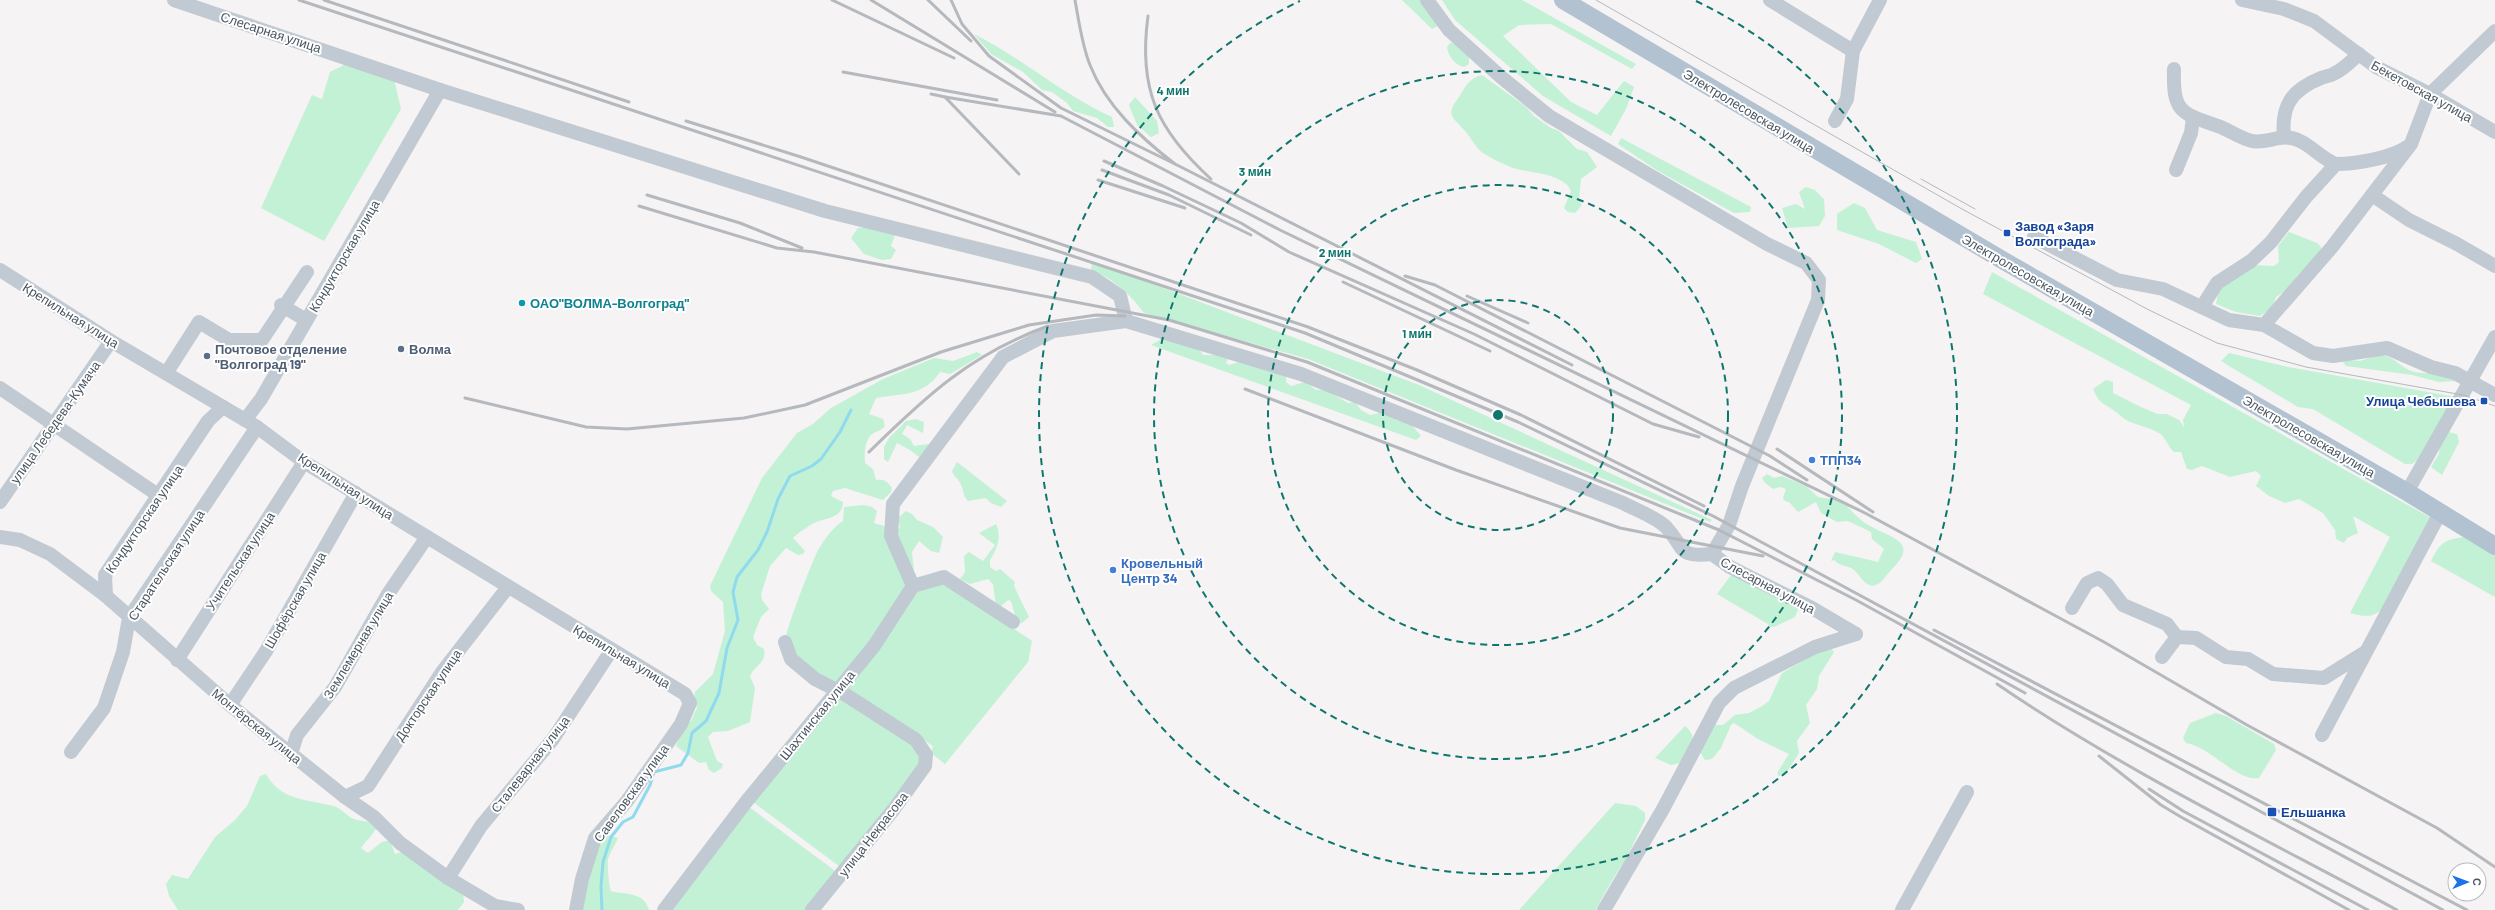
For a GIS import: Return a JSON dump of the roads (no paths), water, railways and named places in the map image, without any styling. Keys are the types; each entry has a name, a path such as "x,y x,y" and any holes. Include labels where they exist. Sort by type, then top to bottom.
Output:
{"main road":[{"name":"Электролесовская улица","path":"1563,0 1997,257 2407,492 2495,546"}],"street":[{"name":"Слесарная улица","path":"174,0 368,64 440,90 825,211 1092,277 1120,296 1126,320 1301,374 1616,500 1666,526 1679,547 1695,556 1712,554 1730,567 1812,608 1856,634 1815,647 1734,688 1719,703 1663,809 1604,910"},
{"path":"1427,0 1449,30 1501,78 1550,116 1630,165 1767,244 1806,263 1819,280 1818,300 1742,486 1729,525 1712,554"},
{"path":"1770,0 1853,51"},
{"path":"1835,121 1847,99 1853,51 1880,0"},
{"name":"Бекетовская улица","path":"2242,0 2284,9 2314,21 2376,67 2430,94 2495,132"},
{"path":"2264,325 2332,247 2411,144 2430,94 2495,31"},
{"path":"2284,137 2283,123 2285,105 2295,93 2320,78 2335,73 2360,54"},
{"path":"2174,69 2173,89 2178,104 2187,115 2252,141 2284,137 2300,141 2324,159 2336,164 2352,164 2400,152 2411,144"},
{"name":"Кондукторская улица","path":"251,424 261,399 440,90"},
{"path":"2176,170 2191,132 2193,118"},
{"path":"2202,307 2217,283 2251,261 2271,242 2306,197 2336,164"},
{"path":"2372,194 2409,220 2457,244 2495,266"},
{"path":"2034,237 2116,280 2163,289 2229,320 2264,325 2314,353 2333,356 2387,348 2431,367 2455,373 2495,395"},
{"name":"Крепильная улица","path":"0,270 111,341 167,372 251,424 304,462 611,651 669,683 685,694 690,703"},
{"path":"167,372 199,322 229,340 262,340 282,306 307,272"},
{"path":"282,306 306,320"},
{"path":"1013,622 944,577 913,586 891,536 893,504 1003,357 1053,331 1126,320"},
{"path":"2407,492 2471,382 2495,337"},
{"name":"улица Лебедева-Кумача","path":"0,502 53,423 111,341"},
{"path":"0,388 158,495"},
{"name":"Кондукторская улица","path":"106,596 104,575 208,421 223,407"},
{"name":"Старательская улица","path":"71,752 104,708 123,652 129,618 251,424"},
{"name":"Учительская улица","path":"176,660 304,462"},
{"name":"Шофёрская улица","path":"230,705 266,651 356,493"},
{"path":"2322,735 2440,513"},
{"name":"Монтёрская улица","path":"0,537 20,540 50,554 106,596 176,660 230,705 345,797 374,817 400,843 448,878 495,906 518,910"},
{"name":"Землемерная улица","path":"291,754 297,734 335,687 388,594 427,537"},
{"path":"2072,608 2086,583 2098,578 2107,584 2123,604 2167,624 2176,637"},
{"name":"Шахтинская улица","path":"664,910 746,802 874,646 913,586"},
{"name":"Докторская улица","path":"345,797 368,786 442,672 508,587"},
{"path":"2176,637 2196,638 2226,657 2248,659 2273,674 2324,678 2365,653"},
{"path":"2162,657 2176,637"},
{"path":"785,642 791,660 815,680 837,690"},
{"name":"Сталеварная улица","path":"448,878 481,826 553,739 611,651"},
{"name":"улица Некрасова","path":"812,910 894,809 924,766 926,755 916,740 837,690"},
{"name":"Савеловская улица","path":"576,910 582,879 595,838 627,801 681,724 690,703"},
{"path":"1902,910 1967,792"}],"waterway":[{"path":"602,910 601,886 603,862 611,837 623,822 633,817 650,785 654,772 681,765 688,753 692,733 706,721 719,693 727,648 738,620 733,592 737,577 758,550 767,532 778,499 790,476 812,466 821,459 840,432 851,410"}],"tram line":[{"path":"1596,0 1962,209 2147,309 2217,343 2306,367 2463,395 2495,406"},
{"path":"1921,179 1975,209"}],"railway":[{"path":"299,0 1305,333 1518,422 1713,516 2443,910"},
{"path":"324,0 629,102"},
{"path":"832,0 954,58"},
{"path":"871,0 1055,112"},
{"path":"928,0 971,41"},
{"path":"951,0 962,24 989,56 1061,108 1175,164 1137,132 1105,94 1087,57 1075,0"},
{"path":"1148,16 1146,65 1149,87 1156,106 1165,125 1177,143 1192,161 1211,179"},
{"path":"843,72 997,100"},
{"path":"931,94 945,97"},
{"path":"1019,174 945,97 1061,116 1280,230 1865,513 2104,642 2247,725 2437,828 2495,867"},
{"path":"686,121 801,157 1308,327 1417,370 1521,415 1704,506"},
{"path":"1104,161 1163,186 1241,223 1289,252 1474,334 1653,424 1699,437"},
{"path":"1175,164 1572,365"},
{"path":"1102,170 1169,195 1251,235"},
{"path":"1098,180 1185,208"},
{"path":"647,195 740,223 802,248"},
{"path":"639,206 777,248 814,252 1169,320 1307,362 1719,530 1856,600 2025,693"},
{"path":"1405,276 1435,285 1770,456 1807,480"},
{"path":"1343,282 1490,351"},
{"path":"1467,296 1528,323"},
{"path":"465,398 586,427 627,429 744,418 805,405 941,352 1029,325 1096,315 1125,316"},
{"path":"869,452 910,413 951,378 996,350 1021,337 1048,326"},
{"path":"1245,389 1456,470 1620,528 1763,556"},
{"path":"1777,449 1873,512"},
{"path":"1934,630 2467,910"},
{"path":"1997,684 2045,715 2143,774 2397,910"},
{"path":"2099,756 2161,805 2349,910"},
{"path":"2149,789 2183,811 2368,910"}],"place":[{"name":"Завод «Заря Волгограда»","path":"2007,233"},
{"name":"ОАО\"ВОЛМА-Волгоград\"","path":"522,303"},
{"name":"Волма","path":"401,349"},
{"name":"Почтовое отделение \"Волгоград 19\"","path":"207,356"},
{"name":"Улица Чебышева","path":"2484,401"},
{"name":"ТПП34","path":"1812,460"},
{"name":"Кровельный Центр 34","path":"1113,570"},
{"name":"Ельшанка","path":"2272,812"}]}
